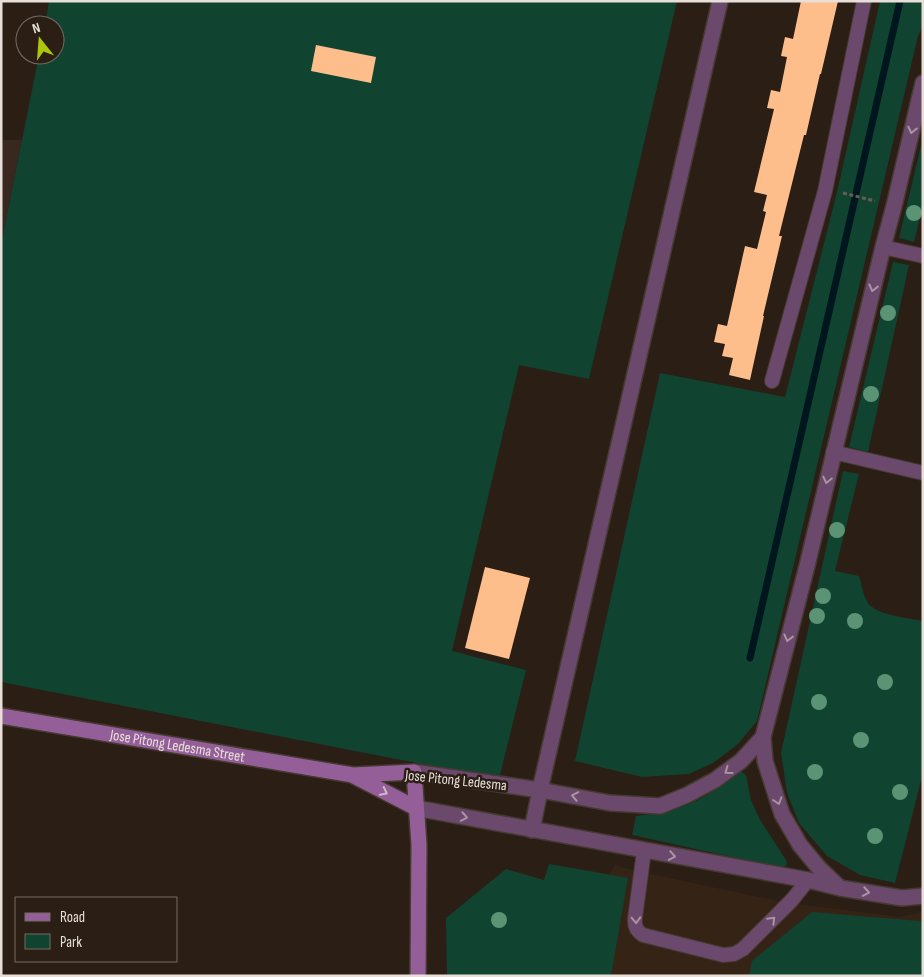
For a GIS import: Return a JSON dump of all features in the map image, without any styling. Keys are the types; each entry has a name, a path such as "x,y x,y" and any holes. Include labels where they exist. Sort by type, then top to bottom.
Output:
{"main road":[{"name":"Jose Pitong Ledesma Street","path":"1,716 353,776"},
{"name":"Jose Pitong Ledesma","path":"353,776 414,772"},
{"path":"414,772 419,845 418,976"},
{"name":"Jose Pitong Ledesma","path":"353,776 416,808"}],"street":[{"path":"532,830 720,1"},
{"path":"840,888 819,868 800,845 782,814 765,761 763,737 807,566 923,83"},
{"name":"Jose Pitong Ledesma","path":"414,772 540,790 610,803 660,806 687,796 715,780 741,761 763,737"},
{"path":"416,808 808,880 840,888 902,898 923,896"}],"lane":[{"path":"772,381 825,191 864,1"},
{"path":"883,247 923,256"},
{"path":"833,452 923,473"},
{"path":"644,851 635,918 637,930 643,936 723,955 734,954 743,949 792,900 808,880"}],"path":[{"path":"825,191 837,192 894,206"}],"shaded area":[{"path":"1,140 22,140 1,245"},
{"path":"549,864 609,874 615,865 788,903 900,917 923,912 923,976 447,976 446,918 506,869 544,880"}],"green space":[{"path":"49,1 677,1 589,379 519,365 452,651 526,670 499,779 1,682 1,245 37,65 65,65 65,15 47,15"},
{"path":"880,1 923,1 923,25 918,36 757,721 738,744 713,763 689,774 642,777 575,761 660,373 785,397 837,192"},
{"path":"923,137 923,205 914,242 899,238"},
{"path":"893,262 909,265 868,452 849,447"},
{"path":"843,471 859,474 835,571 859,576 866,600 872,607 885,613 923,621 923,773 895,883 860,875 827,856 799,823 787,793 781,753"},
{"path":"737,772 742,772 746,775 751,800 759,818 786,860 787,865 782,868 632,835 636,816 663,812 689,804 714,791"},
{"path":"549,864 628,878 611,976 447,976 446,918 506,869 544,880"},
{"path":"812,912 923,920 923,976 749,976 752,961"}],"building":[{"path":"801,1 838,1 806,135 804,135 779,236 782,236 750,380 729,375 733,358 722,356 725,344 714,342 718,324 727,326 745,246 757,249 766,212 763,211 767,195 754,192 774,109 767,108 771,90 780,92 787,57 781,56 785,37 793,39"},
{"path":"316,45 376,57 371,83 311,71"},
{"path":"485,567 530,578 509,659 465,648"}],"waterway":[{"path":"750,658 900,1"}]}
